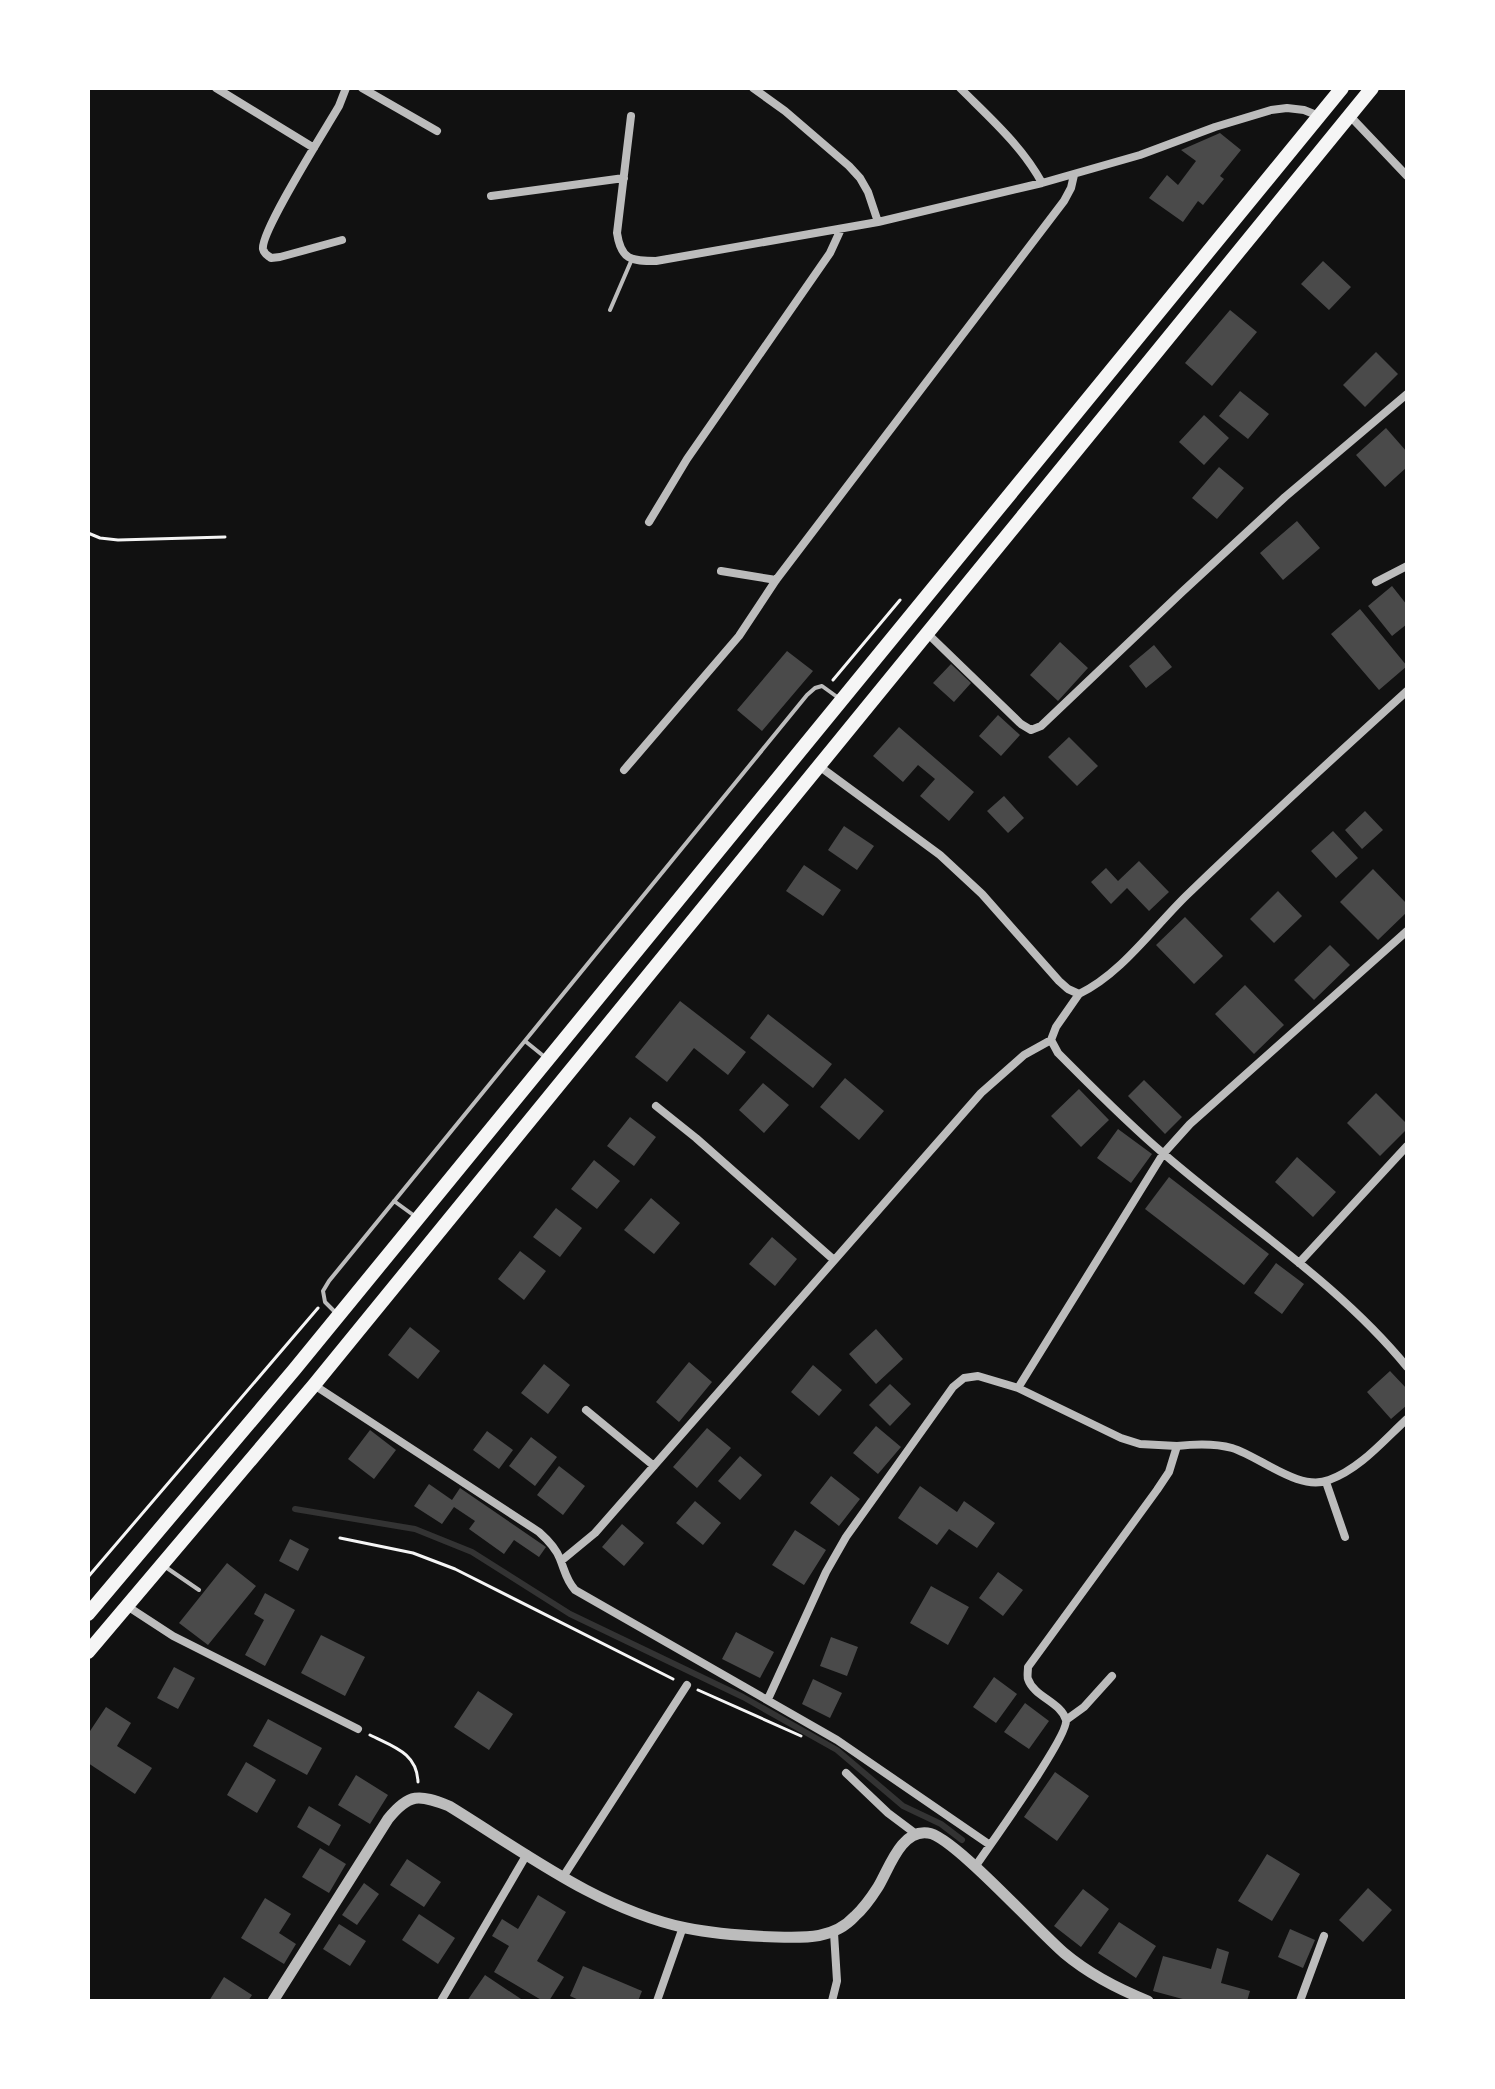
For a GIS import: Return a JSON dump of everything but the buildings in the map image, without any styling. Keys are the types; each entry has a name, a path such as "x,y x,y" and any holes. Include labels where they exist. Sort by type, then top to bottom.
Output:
{"main road":[{"path":"88,1614 418,1219 1342,88"},
{"path":"88,1652 314,1385 1372,88"}],"street":[{"path":"216,88 314,148"},
{"path":"342,240 280,257 271,258 263,249 279,208 339,106 346,88"},
{"path":"362,88 437,131"},
{"path":"753,88 849,166 868,192 878,222"},
{"path":"960,88 1016,145 1032,164 1042,183"},
{"path":"631,116 617,233 619,247 632,259 656,261 878,222 1042,183 1140,155 1259,113 1287,108 1319,116"},
{"path":"1350,116 1407,176"},
{"path":"624,770 739,636 776,580 1064,201 1074,175"},
{"path":"491,196 624,178"},
{"path":"649,522 687,459 830,253 841,229"},
{"path":"928,634 1021,724 1031,730 1041,726 1285,497 1407,394"},
{"path":"1376,582 1407,566"},
{"path":"721,571 776,580"},
{"path":"561,1561 595,1533 981,1093 1024,1055 1051,1040 1056,1027 1079,994 1096,986 1114,971 1171,910 1245,839 1407,691"},
{"path":"819,766 940,855 982,894 1059,981 1079,994"},
{"path":"1018,1388 1163,1154 1190,1124 1407,931"},
{"path":"1051,1040 1058,1053 1163,1154 1299,1263 1358,1315 1407,1367"},
{"path":"656,1106 834,1260"},
{"path":"1299,1263 1407,1146"},
{"path":"768,1699 820,1585 846,1537 953,1387 964,1378 978,1376 1018,1388 1121,1438 1140,1444 1202,1444 1231,1448 1308,1482 1326,1482 1357,1464 1407,1419"},
{"path":"314,1385 539,1532 552,1545 568,1582 575,1590 837,1740 990,1845"},
{"path":"586,1410 654,1466"},
{"path":"975,1867 1065,1729 1066,1720 1061,1711 1027,1679 1028,1667 1157,1490 1169,1472 1177,1446"},
{"path":"1326,1482 1345,1537"},
{"path":"127,1606 173,1636 358,1729"},
{"path":"1066,1720 1084,1707 1112,1676"},
{"path":"563,1877 687,1685"},
{"path":"846,1773 888,1813 916,1834"},
{"path":"273,2001 388,1819 408,1799 419,1798 433,1799 449,1806 563,1877 620,1906 683,1927 747,1936 804,1938 834,1933 857,1915 908,1839 926,1832 935,1834 1081,1966 1116,1987 1148,2001"},
{"path":"441,2001 527,1854"},
{"path":"657,2001 683,1927"},
{"path":"832,2001 837,1981 834,1933"},
{"path":"1300,2001 1324,1936"}],"lane":[{"path":"610,310 632,259"},
{"path":"338,1316 325,1302 323,1291 807,695 822,686 842,700"},
{"path":"525,1041 548,1059"},
{"path":"394,1201 418,1219"},
{"path":"162,1565 199,1590"}],"path":[{"path":"88,533 118,540 225,537"},
{"path":"340,1538 413,1553 455,1569 687,1685 809,1740"},
{"path":"358,1729 413,1759 418,1771 419,1798"}],"waterway":[{"path":"295,1509 415,1529 472,1552 570,1614 743,1697 837,1750 903,1806 941,1824 962,1840"}]}
